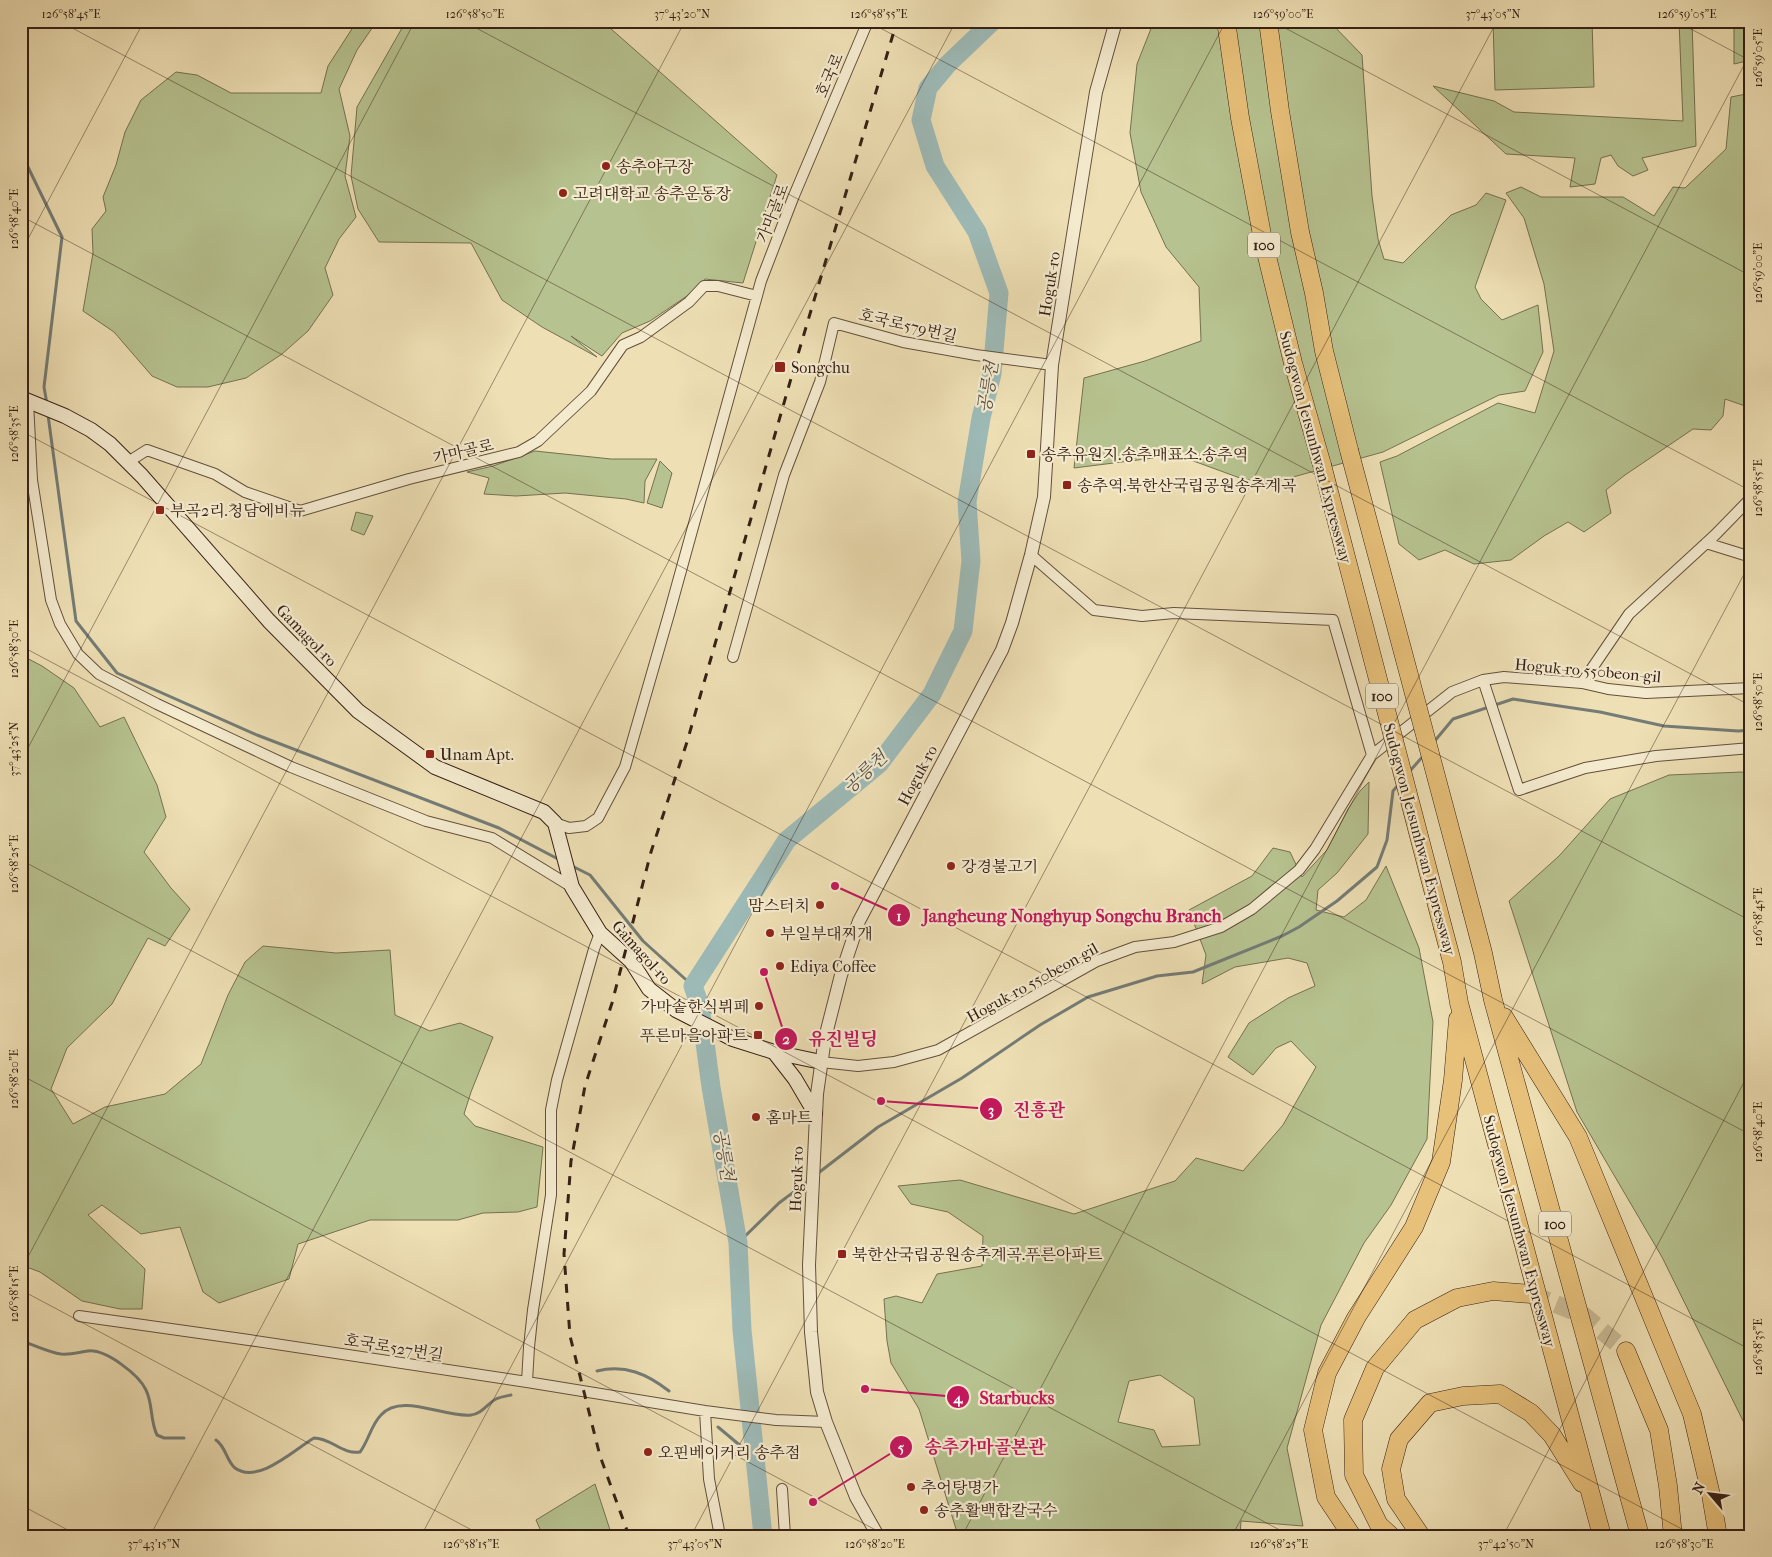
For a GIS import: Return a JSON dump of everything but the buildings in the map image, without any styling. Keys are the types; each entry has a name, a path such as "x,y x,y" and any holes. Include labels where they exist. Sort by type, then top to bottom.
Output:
{"highway":[{"name":"Sudogwon Je1sunhwan Expressway","path":"1226,21 1240,118 1263,240 1293,363 1322,465 1452,962 1459,1003 1602,1536"},
{"name":"Sudogwon Je1sunhwan Expressway","path":"1268,21 1280,112 1300,232 1314,293 1324,351 1484,953 1494,1000 1640,1536"},
{"path":"1494,1000 1582,1146 1692,1414 1711,1495 1718,1536"},
{"path":"1352,1536 1326,1497 1313,1430 1327,1373 1356,1318 1414,1227 1441,1162 1453,1080 1459,1003"},
{"path":"1391,1536 1379,1525 1354,1475 1352,1420 1375,1368 1415,1320 1457,1298 1493,1291 1531,1294"},
{"path":"1626,1351 1659,1430 1668,1486 1673,1536"},
{"path":"1421,1536 1396,1499 1392,1469 1399,1439 1430,1403 1463,1396 1500,1394 1531,1413 1552,1434 1592,1499"}],"main road":[{"name":"Gamagol-ro","path":"25,400 65,416 91,430 110,444 269,621 358,712 435,767 544,812 556,828 572,887 600,933 631,961 649,989 676,1010 733,1039 774,1052"},
{"path":"774,1052 821,1062"},
{"path":"774,1052 795,1079 816,1113"}],"street":[{"name":"호국로","path":"817,141 868,21"},
{"name":"Hoguk-ro","path":"878,1536 856,1496 826,1422 817,1392 811,1332 809,1265 813,1159 821,1062 841,975 859,921 1002,650 1012,623 1031,555 1044,497 1052,365 1096,92 1116,21"},
{"name":"가마골로","path":"556,828 586,826 598,818 625,768 761,281 817,141"},
{"name":"가마골로","path":"128,462 147,450 215,474 245,492 300,512 409,478 519,452 538,442 591,391 623,345 641,337 681,308 704,286 718,286 757,296"},
{"name":"호국로579번길","path":"733,657 784,475 820,382 834,323 903,342 976,355 1052,365"},
{"path":"25,400 32,480 51,600 60,624 78,654 99,674 157,704 291,767 426,821 492,838 572,887"},
{"path":"21,478 32,480"},
{"path":"1582,683 1629,614 1706,543 1751,498"},
{"path":"1706,543 1751,557"},
{"path":"1031,555 1094,610 1142,616 1174,613 1333,620 1372,755"},
{"name":"Hoguk-ro 550beon-gil","path":"821,1062 858,1066 894,1062 938,1050 1096,961 1135,947 1174,942 1221,927 1252,909 1299,870 1315,849 1372,755 1452,692 1483,680 1504,677 1582,683 1608,689 1646,693 1751,688"},
{"path":"1483,680 1519,790 1585,768 1656,756 1751,748"},
{"path":"527,1382 533,1310 551,1195 551,1110 557,1080 600,933"},
{"name":"호국로527번길","path":"78,1316 527,1382 705,1412 776,1420 826,1422"},
{"path":"705,1412 709,1480 720,1536"},
{"path":"782,1489 785,1536"}],"green space":[{"path":"357,21 377,21 357,50 339,89 350,136 345,176 356,217 339,239 325,268 333,295 308,331 282,354 246,378 208,387 177,387 152,376 114,332 83,311 93,253 92,229 106,211 103,197 116,165 125,132 141,100 176,72 197,75 231,93 321,93 328,66"},
{"name":"고려대학교 송추운동장","path":"406,21 602,21 777,175 743,283 705,279 687,296 650,321 622,333 602,356 571,336 597,357 542,327 502,300 471,243 379,242 358,209 351,176 357,107"},
{"path":"1154,21 1329,21 1362,55 1372,196 1378,239 1384,259 1403,263 1451,215 1476,205 1486,193 1506,200 1475,287 1481,299 1502,320 1538,305 1543,352 1525,391 1499,395 1383,452 1268,484 1240,478 1177,455 1074,468 1084,378 1145,361 1201,341 1199,287 1166,247 1141,192 1130,133 1137,64"},
{"path":"1493,21 1592,21 1594,87 1495,90"},
{"path":"1679,21 1692,21 1696,146 1642,158 1648,170 1633,176 1618,166 1611,155 1601,158 1595,184 1570,187 1575,158 1506,154 1433,86 1494,101 1514,112 1683,121"},
{"path":"1734,21 1751,21 1751,60 1734,64"},
{"path":"1751,93 1751,408 1725,399 1723,416 1711,430 1693,429 1606,490 1611,513 1584,532 1568,522 1544,536 1511,560 1474,564 1445,550 1419,560 1399,544 1380,462 1397,456 1498,403 1535,413 1554,351 1544,284 1524,218 1506,193 1521,187 1541,197 1623,197 1654,216 1673,187 1685,188 1726,149 1731,97"},
{"path":"535,451 611,459 657,459 645,481 644,503 626,499 565,493 516,496 484,494 489,478 467,472 493,466"},
{"path":"660,461 672,473 662,508 647,503"},
{"path":"356,512 373,516 364,535 351,530"},
{"path":"21,655 42,666 74,688 100,727 124,717 157,785 166,817 144,852 171,888 190,909 165,946 148,938 112,1004 67,1048 51,1089 73,1124 105,1107 165,1094 201,1064 228,995 245,962 263,946 336,953 390,950 395,1015 430,1031 460,1023 493,1037 464,1114 475,1126 543,1147 537,1207 518,1212 483,1213 458,1220 370,1220 298,1244 289,1279 219,1303 203,1292 180,1227 141,1234 102,1205 88,1215 145,1269 142,1309 120,1309 82,1301 40,1272 21,1265"},
{"path":"1742,772 1751,775 1751,1437 1662,1257 1577,1112 1509,901 1559,856 1610,799 1669,775"},
{"path":"1369,782 1368,834 1337,873 1318,890 1316,910 1344,917 1366,900 1386,866 1419,948 1433,1022 1427,1139 1391,1205 1364,1243 1321,1325 1287,1448 1303,1526 1241,1521 1240,1536 961,1536 956,1529 919,1409 891,1363 887,1341 884,1299 896,1296 922,1303 937,1274 982,1266 983,1236 948,1212 911,1204 898,1186 960,1180 1074,1214 1175,1181 1196,1158 1243,1171 1283,1125 1316,1067 1291,1041 1276,1048 1253,1075 1228,1057 1249,1023 1288,998 1315,986 1307,963 1288,958 1235,967 1202,984 1206,955 1189,910 1252,876 1273,848 1290,852 1302,877 1327,850 1348,809 1360,791","holes":["1160,1375 1194,1398 1200,1445 1162,1447 1154,1430 1118,1422 1129,1381"]},
{"path":"595,1484 612,1536 543,1536 536,1520"}],"waterway":[{"name":"공릉천","path":"763,1536 742,1330 738,1243 711,1087 700,1006 693,986 787,840 879,764 932,694 963,631 971,561 967,502 981,418 992,374 999,293 977,232 935,166 921,120 928,88 948,64 993,21"},
{"path":"21,158 26,163 62,237 44,387 47,404"},
{"path":"48,415 76,621 117,673 257,735 499,828 560,860"},
{"path":"1433,743 1453,719 1513,699 1600,712 1664,726 1738,731 1751,730"},
{"path":"1409,772 1425,754"},
{"path":"817,1174 878,1127 962,1078 1040,1025 1088,997 1157,976 1193,972 1282,936 1299,927 1337,901 1377,867 1387,840 1393,791 1399,784"},
{"path":"570,865 590,875 643,941 693,986"},
{"path":"738,1243 779,1203 810,1180"},
{"path":"21,1341 61,1354 95,1351 121,1364 137,1377 146,1390 157,1435 164,1438 184,1438"},
{"path":"597,1371 617,1369 635,1372 644,1375 669,1391"},
{"path":"216,1440 222,1446 235,1468 244,1472 254,1472 276,1464 314,1438 348,1451 360,1452 381,1415 390,1409 400,1406 471,1415 481,1411 496,1399 511,1395"},
{"path":"718,1427 755,1458"}],"tunnel":[{"path":"1531,1294 1583,1315 1626,1351"}],"railway":[{"path":"629,1536 600,1456 570,1336 564,1254 571,1161 585,1086 612,1003 651,852 687,742 796,361 897,21"}],"place":[{"name":"송추야구장","path":"606,166"},
{"name":"고려대학교 송추운동장","path":"563,193"},
{"name":"Songchu","path":"780,367"},
{"name":"송추유원지.송추매표소.송추역","path":"1031,454"},
{"name":"송추역.북한산국립공원송추계곡","path":"1067,485"},
{"name":"부곡2리.청담에비뉴","path":"160,510"},
{"name":"Unam Apt.","path":"430,754"},
{"name":"강경불고기","path":"951,866"},
{"name":"Jangheung Nonghyup Songchu Branch","path":"835,886"},
{"name":"맘스터치","path":"820,905"},
{"name":"부일부대찌개","path":"770,933"},
{"name":"Ediya Coffee","path":"780,966"},
{"name":"유진빌딩","path":"764,972"},
{"name":"가마솥한식뷔페","path":"759,1006"},
{"name":"푸른마을아파트","path":"758,1035"},
{"name":"진흥관","path":"881,1101"},
{"name":"홈마트","path":"756,1117"},
{"name":"북한산국립공원송추계곡.푸른아파트","path":"842,1254"},
{"name":"Starbucks","path":"865,1389"},
{"name":"오핀베이커리 송추점","path":"648,1452"},
{"name":"추어탕명가","path":"911,1487"},
{"name":"송추가마골본관","path":"813,1502"},
{"name":"송추활백합칼국수","path":"924,1510"}]}
